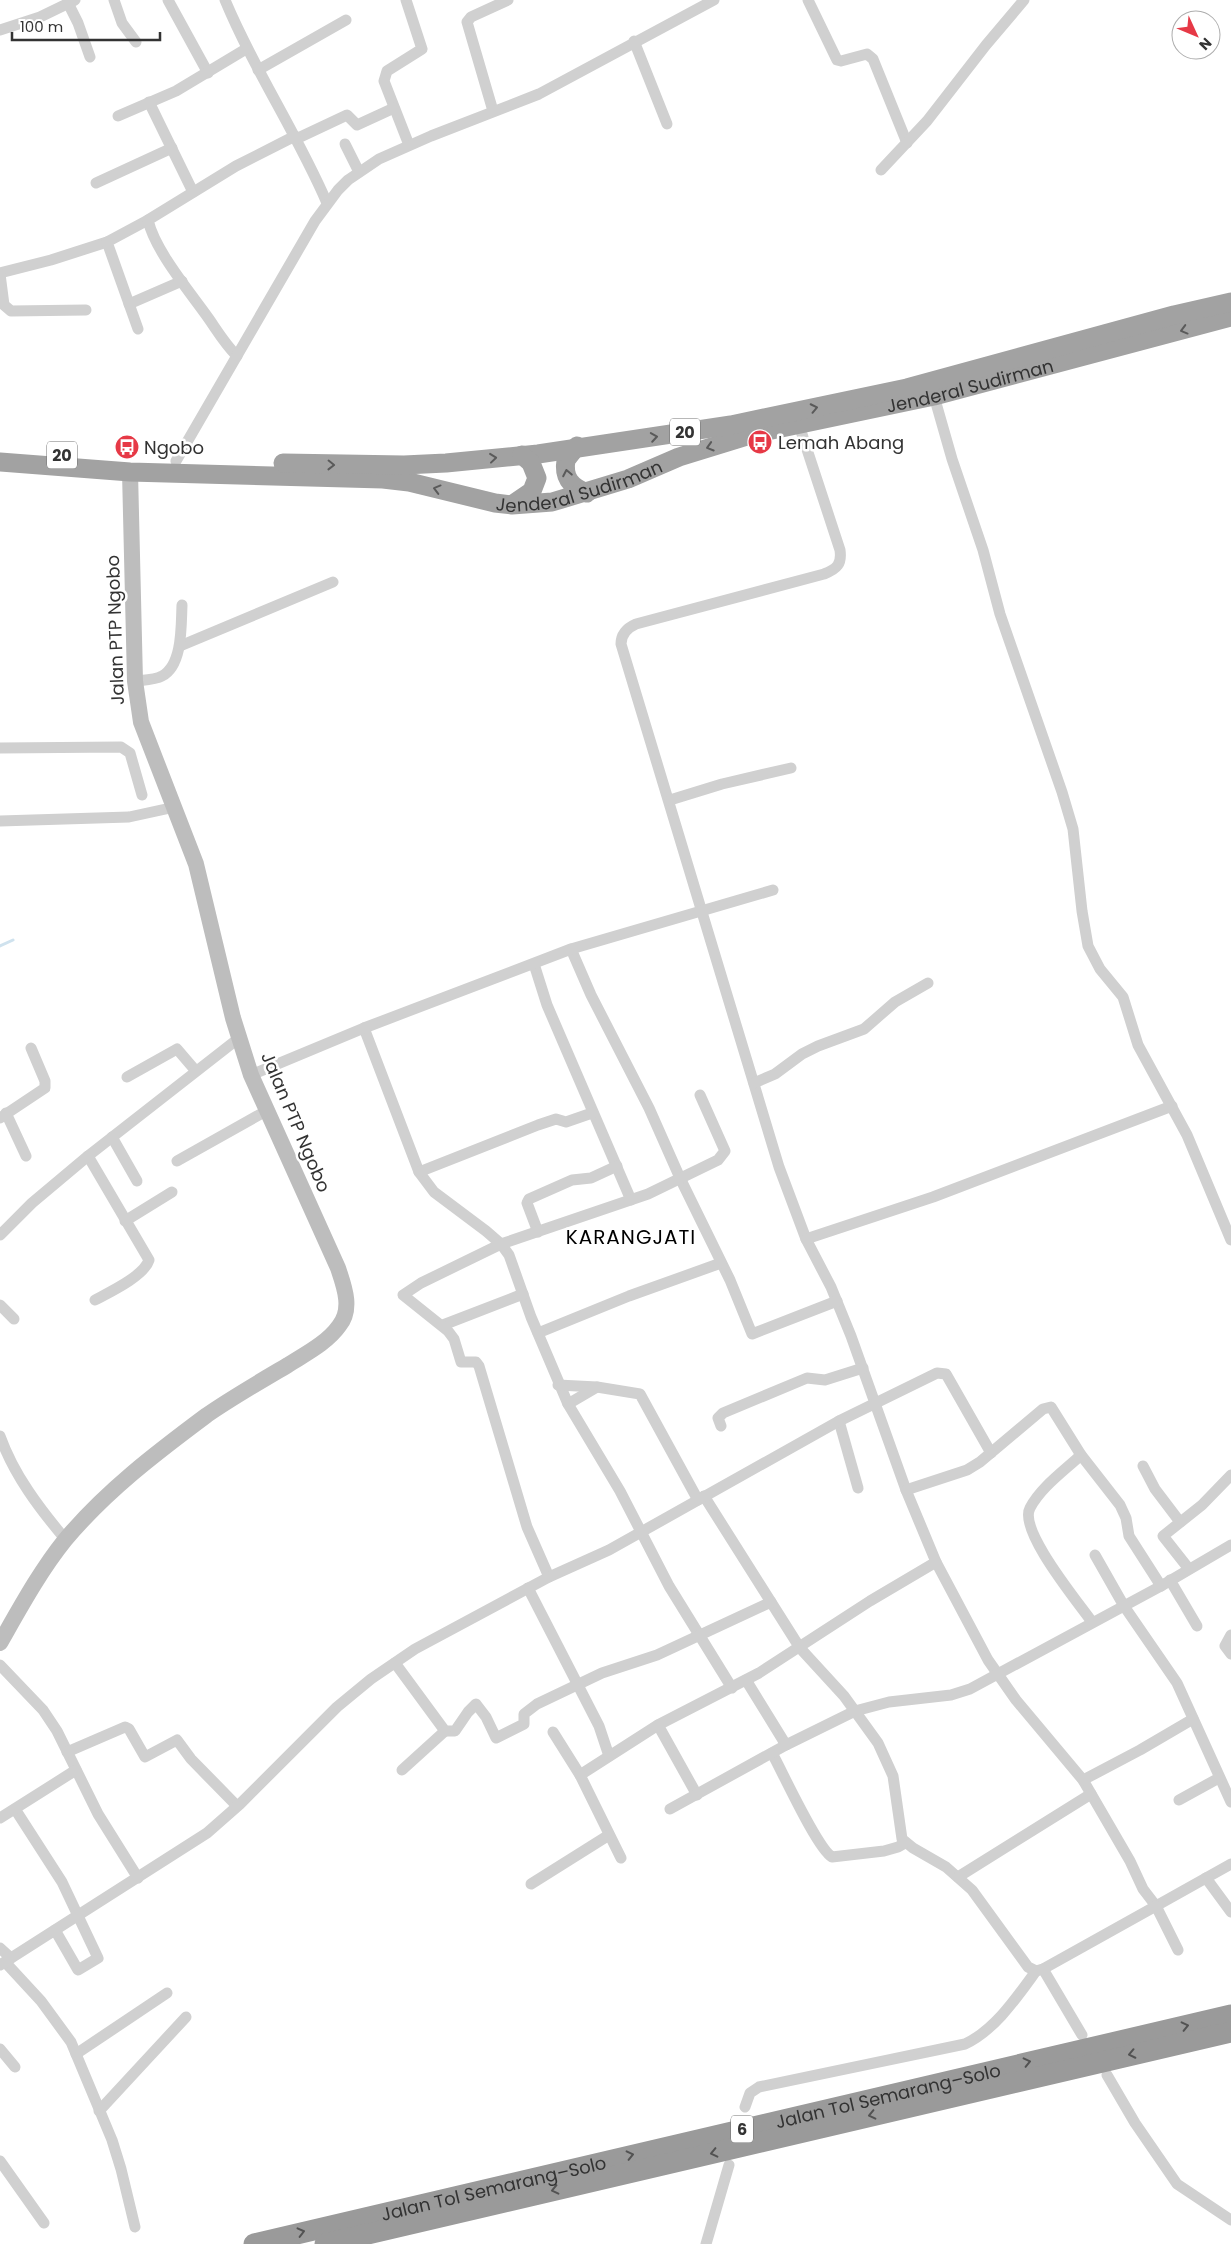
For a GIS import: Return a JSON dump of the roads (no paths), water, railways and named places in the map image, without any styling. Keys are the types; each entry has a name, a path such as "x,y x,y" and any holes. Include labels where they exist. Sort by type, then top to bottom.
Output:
{"highway":[{"name":"Jenderal Sudirman","path":"0,450 176,461 404,465 522,455 731,425 870,397 1174,315 1231,302"},
{"name":"Jenderal Sudirman","path":"0,462 130,472 383,479 409,482 477,500 512,505 552,502 587,493 628,479 679,457 757,433 934,396 1231,317"},
{"path":"577,446 566,460 566,477 572,486 587,493"},
{"path":"512,505 532,491 537,478 531,463 522,455"},
{"name":"Jalan Tol Semarang–Solo","path":"254,2244 492,2186 1231,2015"},
{"name":"Jalan Tol Semarang–Solo","path":"325,2244 1231,2032"}],"main road":[{"name":"Jalan PTP Ngobo","path":"0,1643 66,1540 100,1501 143,1463 208,1415 322,1342 340,1325 344,1318 346,1297 340,1275 266,1111 252,1075 239,1038 201,880 175,807 141,722 135,681 130,472"}],"street":[{"path":"114,0 122,23 136,42"},
{"path":"168,0 208,73"},
{"path":"225,0 246,49 296,137 327,203"},
{"path":"406,0 423,46 420,52 392,68 384,76 386,87 409,145"},
{"path":"493,111 467,22 471,17 508,0"},
{"path":"176,461 327,203 348,180 409,145 554,87 714,0"},
{"path":"808,0 837,60 841,62 867,54 873,59 907,143"},
{"path":"881,170 932,115 986,44 1024,0"},
{"path":"0,30 40,18 71,2 90,57"},
{"path":"258,70 346,20"},
{"path":"634,42 667,124"},
{"path":"118,116 208,73 246,49"},
{"path":"150,102 193,192"},
{"path":"86,310 11,311 4,305 0,273 51,260 107,242 148,220 258,153 347,115 357,125 394,108"},
{"path":"345,144 360,172"},
{"path":"96,183 172,148"},
{"path":"148,220 152,234 182,281 225,344 237,356"},
{"path":"107,242 138,329"},
{"path":"129,304 182,281"},
{"path":"934,396 952,459 983,550 1000,614 1066,805 1072,829 1088,946 1100,969 1123,997 1138,1045 1172,1106 1231,1240"},
{"path":"799,425 840,550 840,563 837,568 824,574 636,624 630,627 621,637 621,644 670,800 700,909 779,1167 806,1240 837,1301 906,1490 936,1562 975,1638 998,1675 1083,1780 1130,1861 1143,1889 1156,1906 1178,1950"},
{"path":"180,646 333,582"},
{"path":"135,681 162,676 173,663 180,646 182,605"},
{"path":"0,748 121,747 130,753 142,795"},
{"path":"670,800 722,784 791,768"},
{"path":"0,821 129,818 175,807"},
{"path":"252,1075 364,1028 571,949 700,909 772,890"},
{"path":"571,949 591,995 649,1108 680,1178 730,1280 753,1334 837,1301"},
{"path":"534,964 547,1005 631,1200"},
{"path":"754,1083 775,1074 802,1054 818,1046 864,1029 895,1002 928,983"},
{"path":"364,1028 419,1172 434,1192 501,1244 509,1255 558,1385 642,1531 669,1586 732,1688"},
{"path":"0,1235 32,1204 88,1156 195,1070 239,1038"},
{"path":"26,1156 3,1116 45,1088 31,1048"},
{"path":"127,1077 177,1049 195,1070"},
{"path":"550,1576 527,1527 481,1372 476,1362 461,1362 454,1339 443,1325 404,1296 421,1283 501,1244 631,1200 711,1164 725,1151 700,1095"},
{"path":"806,1240 934,1198 1172,1106"},
{"path":"177,1161 266,1111"},
{"path":"419,1172 538,1125 556,1119 566,1122 592,1113"},
{"path":"112,1137 136,1181"},
{"path":"88,1156 149,1260 147,1267 95,1300"},
{"path":"538,1232 530,1211 528,1199 572,1180 591,1178 617,1166"},
{"path":"126,1221 172,1192"},
{"path":"538,1333 629,1296 721,1263"},
{"path":"443,1325 523,1294"},
{"path":"0,1305 14,1319"},
{"path":"721,1426 718,1418 723,1413 807,1378 825,1380 863,1368"},
{"path":"5,1962 188,1846 237,1806 337,1706 395,1663 436,1637 550,1576 609,1550 839,1421 937,1373 946,1374 991,1453"},
{"path":"558,1385 597,1386 640,1394 701,1498 800,1648 855,1711 878,1742 893,1776 901,1834 905,1843 958,1877 972,1890 1021,1959 1028,1967 1040,1970 1082,2035"},
{"path":"568,1404 597,1386"},
{"path":"906,1490 967,1470 991,1453 1043,1409 1049,1407 1053,1409 1081,1455 1120,1505 1126,1518 1129,1536 1197,1626"},
{"path":"839,1421 858,1488"},
{"path":"0,1436 10,1461 20,1478 40,1508 66,1540"},
{"path":"1081,1455 1036,1499 1029,1509 1027,1520 1034,1540 1092,1622"},
{"path":"1142,1466 1155,1489 1180,1522"},
{"path":"1189,1570 1163,1537 1202,1505 1231,1475"},
{"path":"670,1810 786,1745 855,1711 889,1702 951,1695 970,1689 1189,1570 1231,1544"},
{"path":"1095,1555 1124,1606 1176,1683 1231,1802"},
{"path":"580,1775 658,1725 732,1688 800,1648 870,1601 936,1562"},
{"path":"528,1588 602,1731 609,1756"},
{"path":"402,1770 445,1731 455,1731 476,1704 486,1717 496,1738 524,1724 524,1714 528,1710 577,1685 602,1673 657,1655 771,1602"},
{"path":"1231,1635 1225,1646 1231,1654"},
{"path":"395,1663 445,1731"},
{"path":"0,1664 43,1710 67,1752 98,1814 138,1878"},
{"path":"746,1680 786,1745"},
{"path":"1083,1780 1140,1750 1192,1719"},
{"path":"658,1725 697,1795"},
{"path":"67,1752 125,1727 129,1730 145,1757 177,1740 191,1759 237,1806"},
{"path":"553,1732 580,1775 621,1858"},
{"path":"772,1753 816,1840 826,1854 832,1857 884,1851 898,1848 905,1843"},
{"path":"0,1818 76,1770"},
{"path":"1179,1800 1219,1778"},
{"path":"958,1877 1091,1794"},
{"path":"15,1808 45,1854 79,1915 98,1958 78,1970 55,1930"},
{"path":"531,1884 610,1835"},
{"path":"745,2107 750,2092 759,2087 965,2044 979,2036 996,2020 1040,1970 1231,1864"},
{"path":"1206,1878 1231,1912"},
{"path":"0,1948 5,1962 55,2019 65,2032 76,2054 121,2168 135,2226"},
{"path":"76,2054 167,1992"},
{"path":"100,2111 186,2017"},
{"path":"0,2049 14,2067"},
{"path":"1107,2075 1140,2130 1177,2184 1231,2220"},
{"path":"0,2162 44,2223"},
{"path":"706,2244 729,2166"}],"waterway":[{"path":"0,946 13,940"}],"place":[{"name":"Lemah Abang","path":"760,442"},
{"name":"Ngobo","path":"127,447"}],"district":[{"name":"KARANGJATI","path":"631,1237"}]}
